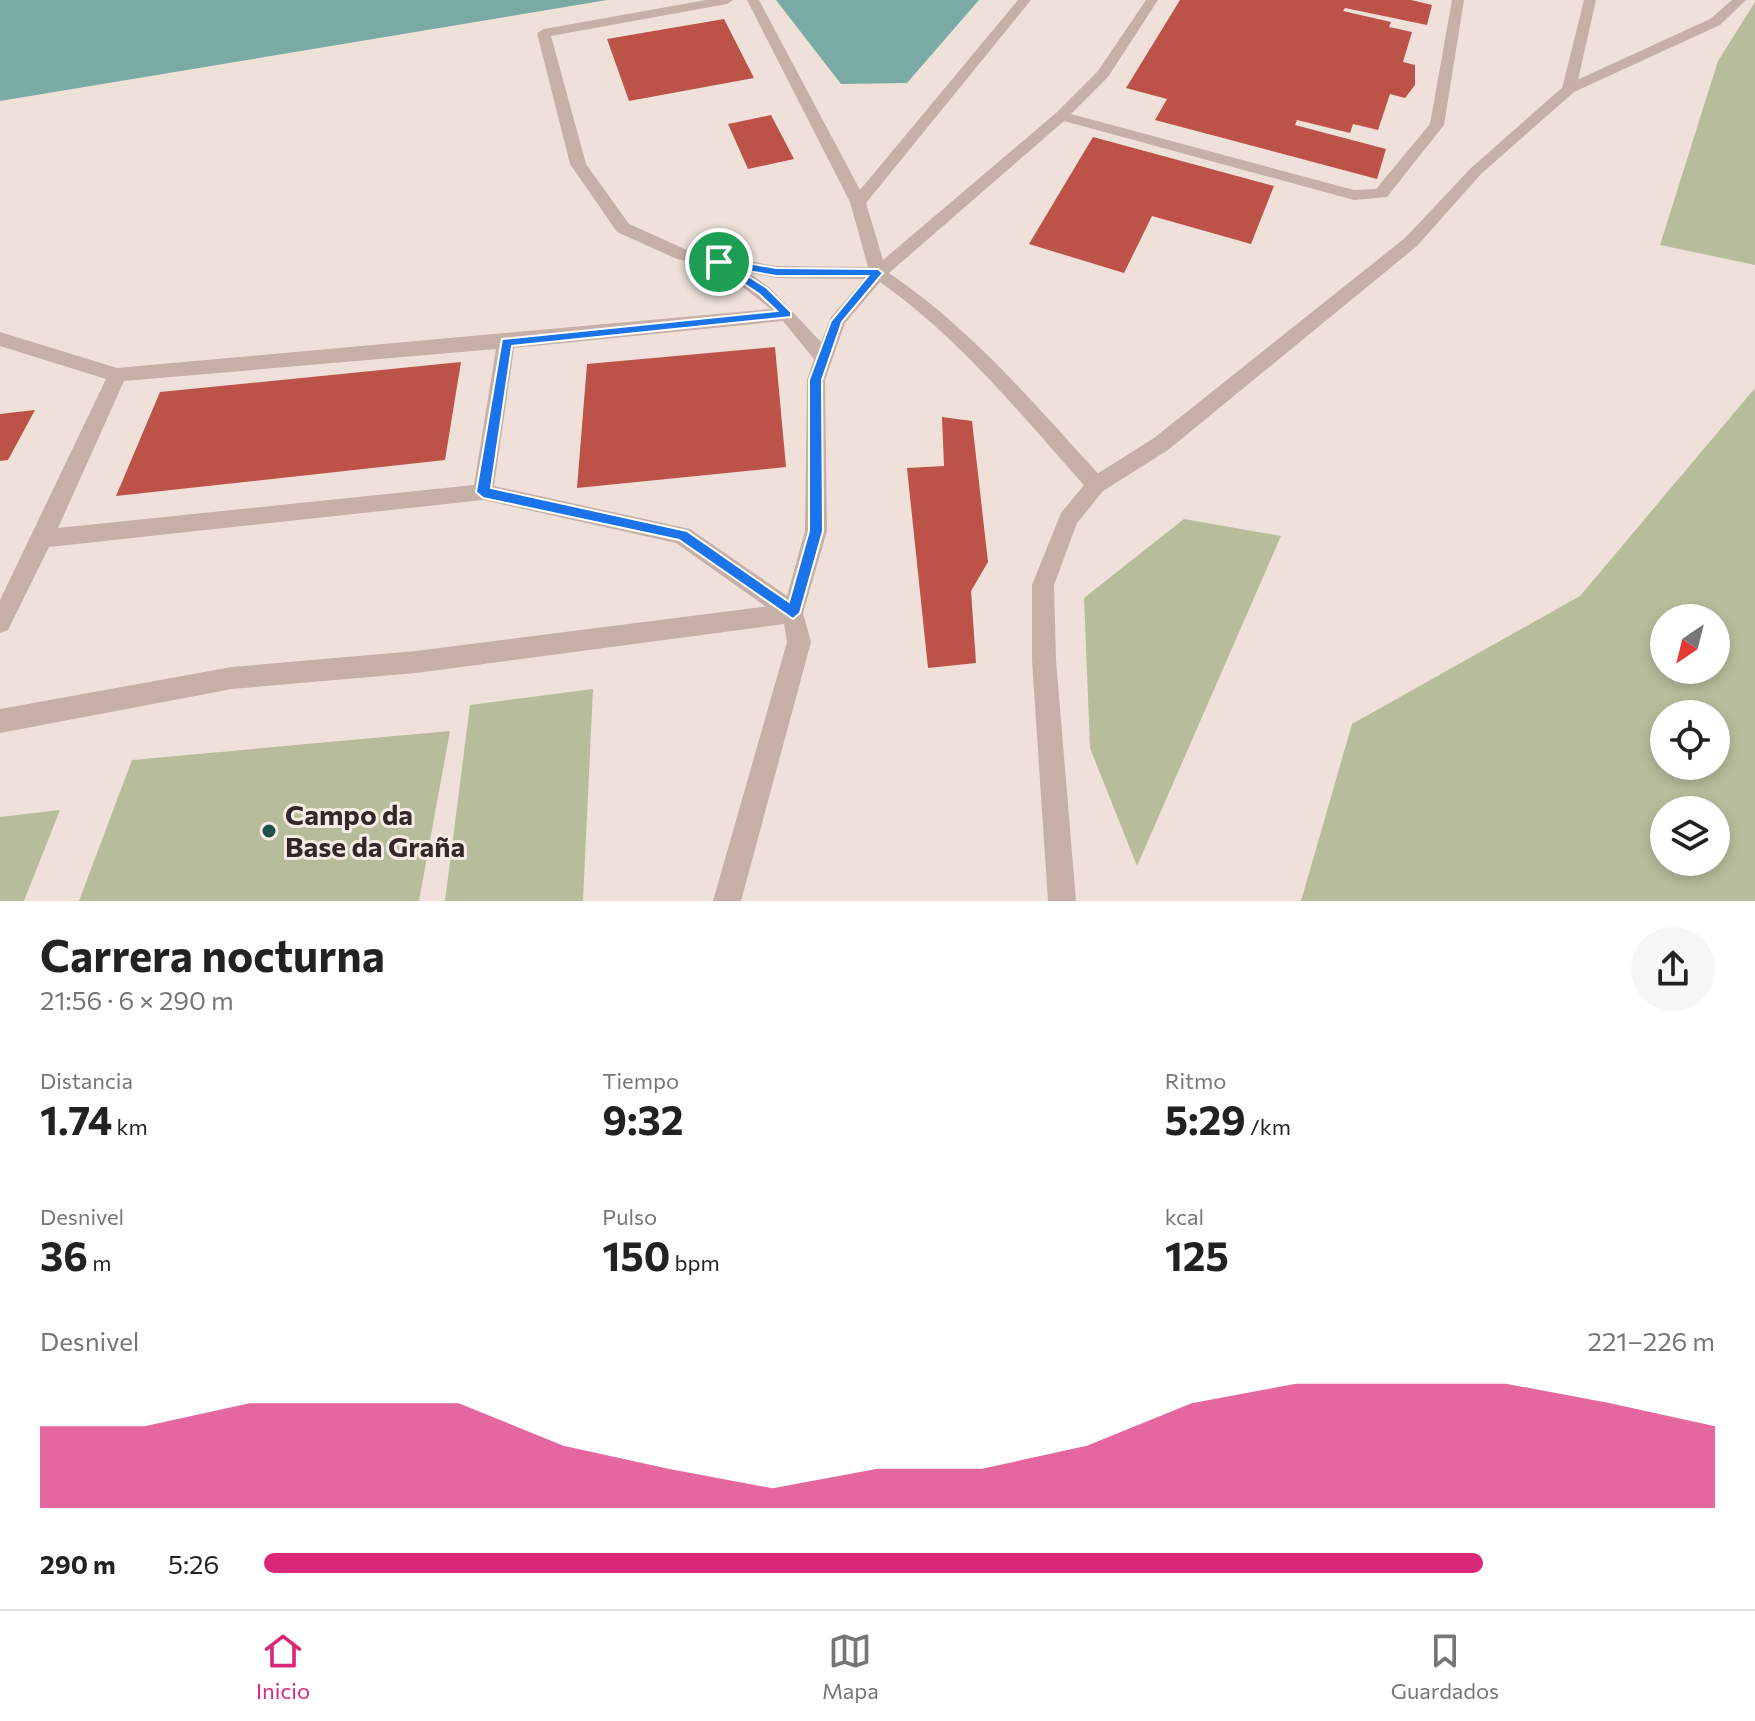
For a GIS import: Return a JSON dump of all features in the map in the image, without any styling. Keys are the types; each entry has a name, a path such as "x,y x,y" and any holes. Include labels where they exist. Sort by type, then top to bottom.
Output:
{"street":[{"path":"727,0 544,33 578,164 623,228 683,255 719,262 776,272 878,273 926,306 969,345 1096,485"},
{"path":"753,0 858,202 878,273"},
{"path":"858,202 1025,0"},
{"path":"727,901 799,642 793,613 816,531 816,380 837,321 878,273 1061,116 1103,74 1152,0"},
{"path":"1061,116 1354,195 1381,194 1437,125 1458,0"},
{"path":"1569,89 1590,0"},
{"path":"1062,901 1044,660 1043,585 1068,519 1096,485 1161,444 1411,242 1476,171 1569,89 1715,22 1740,0"},
{"path":"719,262 763,291 824,358"},
{"path":"0,339 117,375 506,342 787,314"},
{"path":"483,492 506,342"},
{"path":"0,623 117,375"},
{"path":"42,539 483,492 682,535 793,613"},
{"path":"0,721 232,678 416,662 793,613"}],"green space":[{"path":"1755,2 1755,265 1660,245 1718,61"},
{"path":"1755,388 1755,901 1301,901 1352,724 1580,596"},
{"path":"1184,519 1281,536 1137,866 1090,748 1084,598"},
{"path":"593,689 583,901 445,901 470,705"},
{"name":"Campo da Base da Graña","path":"450,731 419,901 79,901 132,760"},
{"path":"60,810 24,901 0,901 0,817"}],"water":[{"path":"0,0 607,0 0,101"},
{"path":"776,0 979,0 907,83 841,84"}],"building":[{"path":"1180,0 1411,0 1432,5 1427,25 1345,8 1343,11 1391,22 1389,27 1412,32 1403,62 1415,65 1415,85 1405,98 1390,94 1378,130 1353,124 1350,133 1297,120 1295,125 1386,149 1377,179 1155,120 1167,99 1126,88"},
{"path":"724,19 754,78 629,101 607,39"},
{"path":"771,115 794,159 748,169 728,124"},
{"path":"1093,137 1274,186 1251,244 1152,216 1124,273 1029,244"},
{"path":"775,347 786,467 577,488 587,364"},
{"path":"461,362 445,460 116,496 160,392"},
{"path":"35,410 8,460 0,461 0,414"},
{"path":"942,417 972,421 988,562 971,591 976,663 928,668 907,468 944,466"}],"place":[{"name":"Campo da Base da Graña","path":"269,831"}],"route":[{"path":"719,262 776,272 878,273 837,321 816,380 816,531 793,613 682,535 483,492 506,342 787,314 763,291 719,262"}]}
